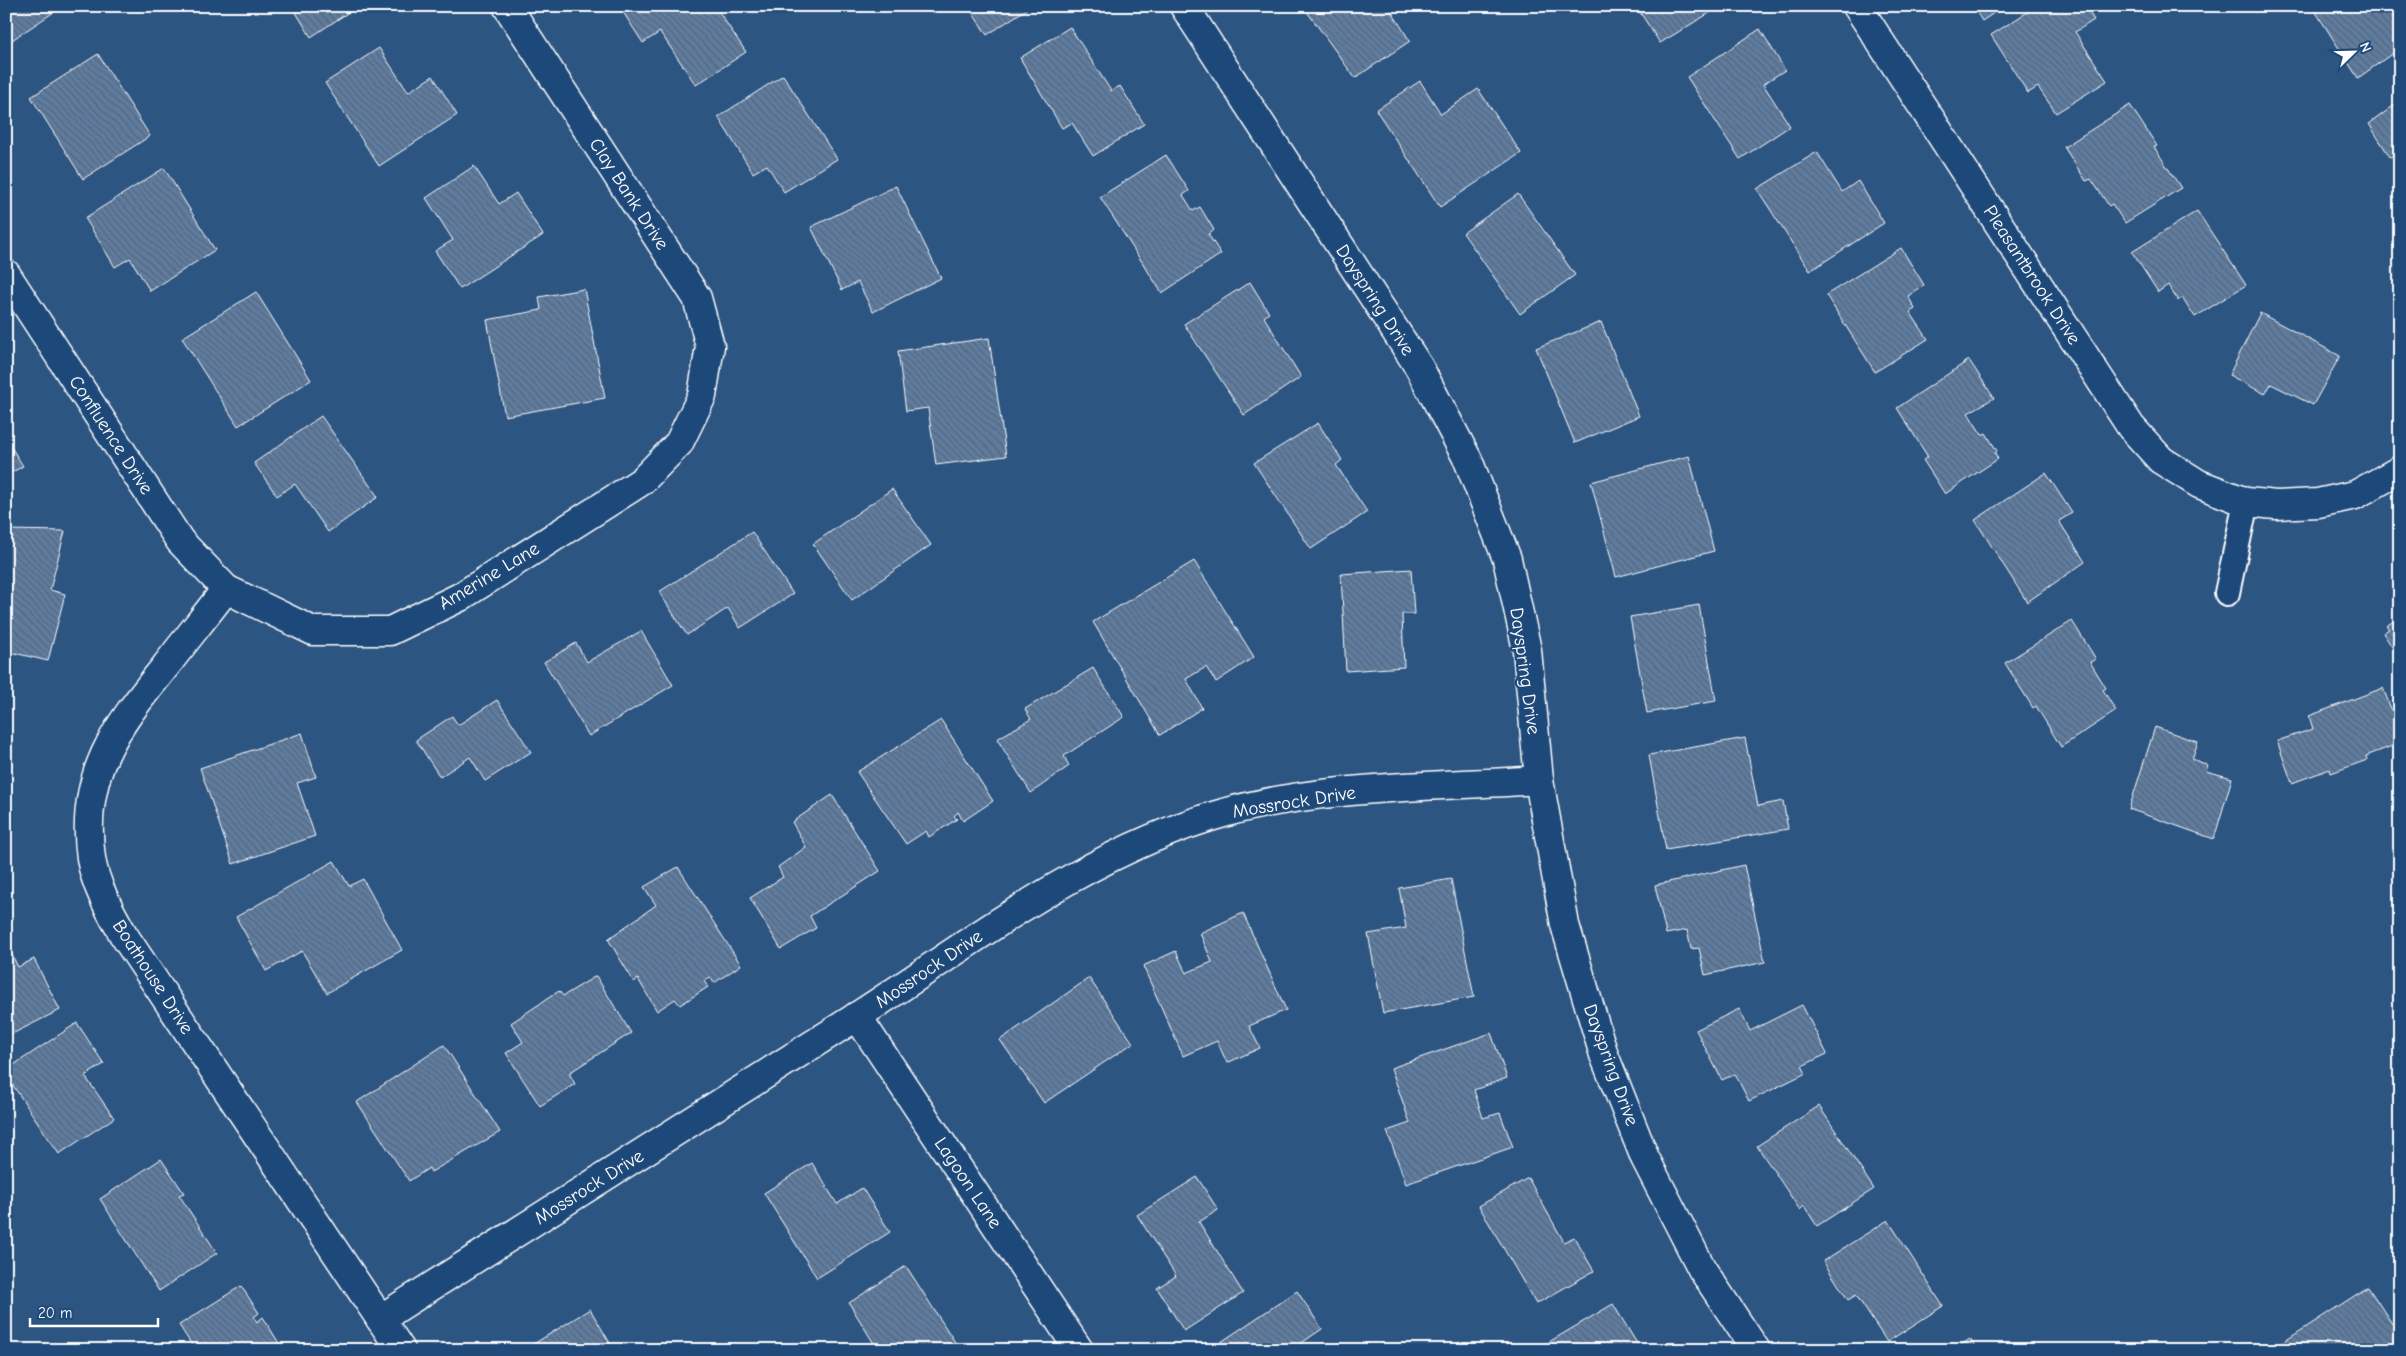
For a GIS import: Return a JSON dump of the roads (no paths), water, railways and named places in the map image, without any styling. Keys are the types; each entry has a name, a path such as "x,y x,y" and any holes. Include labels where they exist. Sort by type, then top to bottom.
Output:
{"street":[{"name":"Clay Bank Drive","path":"507,6 697,298 710,346 702,396"},
{"name":"Dayspring Drive","path":"1184,6 1419,367 1468,460 1507,559 1527,650 1539,780 1565,925 1604,1054 1645,1158 1702,1270 1756,1350"},
{"name":"Pleasantbrook Drive","path":"1857,6 2131,427 2161,460 2199,484 2246,502 2276,505 2318,503 2355,496 2400,470"},
{"name":"Confluence Drive","path":"6,274 180,541 226,589"},
{"name":"Amerine Lane","path":"226,589 313,631 390,631 460,597 642,481 679,444 702,396"},
{"name":"Boathouse Drive","path":"226,589 111,738 95,778 88,817 91,859 103,897 123,934 401,1350"},
{"name":"Mossrock Drive","path":"380,1320 857,1016 1010,915 1108,858 1171,831 1227,812 1297,798 1366,791 1539,780"},
{"name":"Lagoon Lane","path":"857,1016 1079,1350"}],"lane":[{"path":"2226,593 2246,502"}]}
